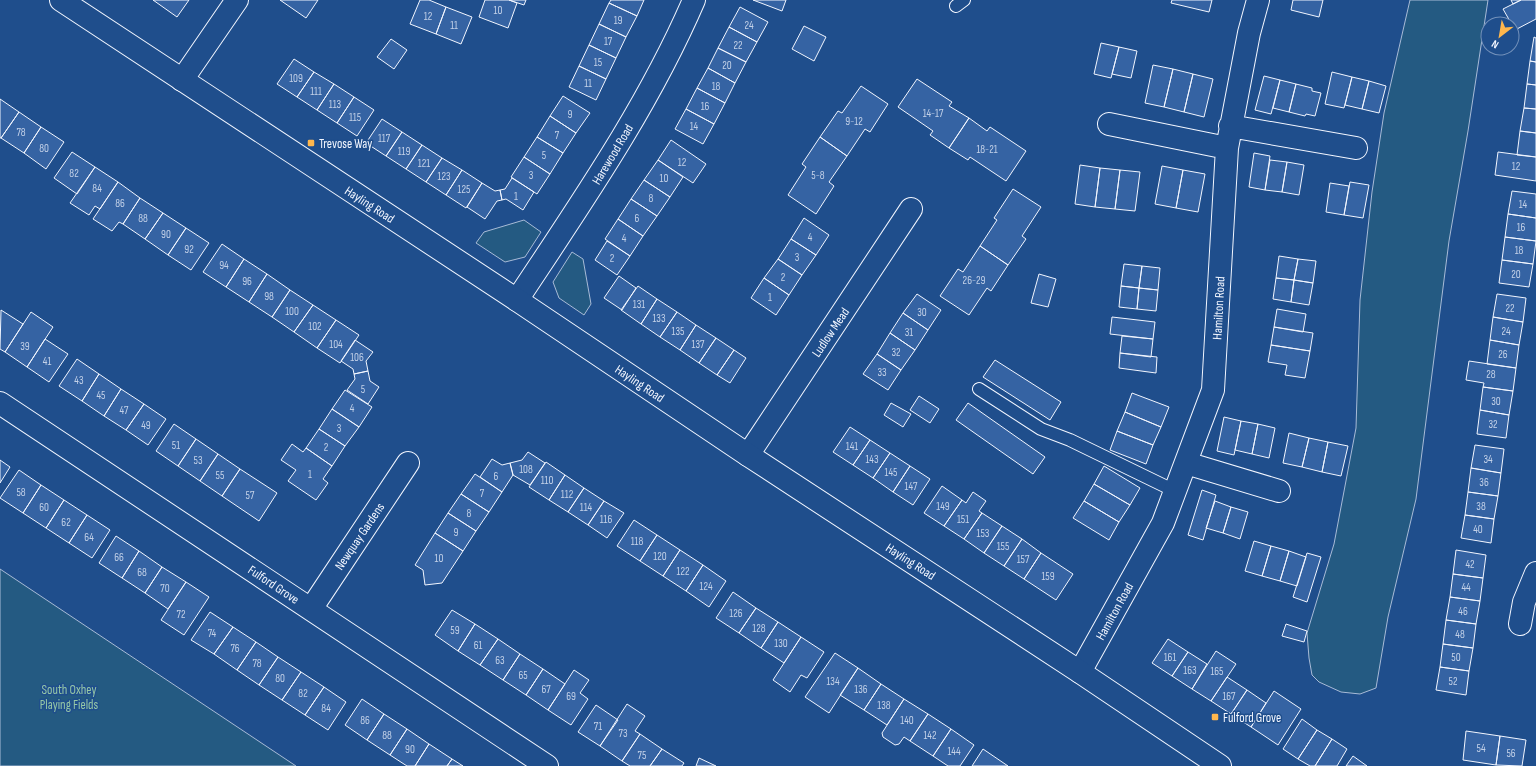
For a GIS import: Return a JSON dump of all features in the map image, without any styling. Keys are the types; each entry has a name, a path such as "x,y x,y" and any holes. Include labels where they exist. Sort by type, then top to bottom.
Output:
{"street":[{"name":"Hayling Road","path":"61,0 517,300 748,455 1080,672 1207,763"},
{"path":"182,80 237,0"},
{"name":"Harewood Road","path":"517,300 595,181 636,113 694,0"},
{"name":"Hamilton Road","path":"1080,672 1163,523 1214,390 1227,148 1249,33 1258,0"},
{"path":"1110,124 1227,148"},
{"path":"1230,126 1356,148"},
{"name":"Ludlow Mead","path":"748,455 911,209"},
{"name":"Fulford Grove","path":"0,403 546,766"},
{"name":"Newquay Gardens","path":"311,609 408,463"},
{"path":"1186,463 1280,491"},
{"path":"1520,624 1524,602 1536,573"}],"lane":[{"path":"979,389 1041,430 1070,440 1176,491"}],"green space":[{"path":"1410,0 1488,0 1486,16 1480,16 1480,52 1449,241 1416,499 1388,617 1376,688 1360,694 1341,692 1319,682 1312,675 1307,633 1334,544 1356,428 1360,300 1372,192 1384,113"},
{"path":"524,220 541,232 525,257 505,262 476,243 484,232"},
{"path":"572,252 583,259 591,304 584,315 559,298 553,282"},
{"name":"South Oxhey Playing Fields","path":"0,569 296,766 0,766"}],"building":[{"path":"153,0 189,0 177,17"},
{"path":"280,0 318,0 306,18"},
{"path":"420,0 429,0 446,7 436,34 410,24"},
{"path":"485,0 509,0 517,3 508,28 479,17"},
{"path":"509,0 526,0 524,5"},
{"path":"611,0 644,0 637,16 609,3"},
{"path":"753,0 786,0 782,11"},
{"path":"1172,0 1212,0 1209,12 1171,3"},
{"path":"1293,0 1323,0 1319,17 1291,10"},
{"path":"1511,0 1521,0 1513,4"},
{"path":"1521,0 1536,0 1536,19 1520,27 1520,16 1507,16 1503,9"},
{"path":"609,3 637,16 626,37 599,24"},
{"path":"446,7 472,17 461,44 436,34"},
{"path":"740,7 768,22 757,42 729,27"},
{"path":"599,24 626,37 616,58 589,45"},
{"path":"804,26 826,37 814,61 792,49"},
{"path":"729,27 757,42 746,62 718,48"},
{"path":"1534,37 1536,38 1536,62 1530,61"},
{"path":"391,39 407,50 394,69 377,57"},
{"path":"1101,43 1119,47 1111,78 1094,74"},
{"path":"589,45 616,58 606,79 579,66"},
{"path":"1119,47 1137,51 1131,78 1112,74"},
{"path":"718,48 746,62 735,83 708,68"},
{"path":"294,59 314,72 297,97 277,84"},
{"path":"1530,61 1536,62 1536,85 1527,84"},
{"path":"1153,65 1173,69 1164,107 1145,103"},
{"path":"579,66 606,79 596,100 569,87"},
{"path":"708,68 735,83 725,103 697,88"},
{"path":"1173,69 1193,74 1184,112 1164,107"},
{"path":"314,72 334,84 317,110 297,97"},
{"path":"1332,72 1352,77 1344,108 1325,104"},
{"path":"1193,74 1213,79 1204,117 1184,112"},
{"path":"1264,76 1280,80 1271,114 1255,110"},
{"path":"1352,77 1369,81 1362,109 1345,105"},
{"path":"917,79 952,102 949,106 969,118 949,148 930,135 933,131 898,107"},
{"path":"1280,80 1296,84 1289,112 1273,108"},
{"path":"1369,81 1386,86 1379,113 1362,109"},
{"path":"334,84 354,97 337,123 317,110"},
{"path":"1296,84 1312,88 1312,91 1321,93 1315,116 1306,114 1305,116 1289,112"},
{"path":"1527,84 1536,85 1536,109 1524,108"},
{"path":"861,86 888,104 870,132 865,129 847,156 820,137 838,111 842,113"},
{"path":"697,88 725,103 714,124 686,109"},
{"path":"563,96 590,113 576,133 550,116"},
{"path":"354,97 374,110 357,136 337,123"},
{"path":"0,99 19,112 1,138 0,138"},
{"path":"1524,108 1536,109 1536,133 1520,131"},
{"path":"686,109 714,124 703,144 675,129"},
{"path":"19,112 41,127 24,153 1,138"},
{"path":"550,116 576,133 563,153 537,137"},
{"path":"969,118 987,131 990,127 1026,151 1006,181 970,157 968,160 949,148"},
{"path":"382,119 402,132 386,156 366,143"},
{"path":"41,127 64,142 46,169 24,153"},
{"path":"1520,131 1536,133 1536,157 1517,155"},
{"path":"402,132 422,145 406,169 386,156"},
{"path":"537,137 563,153 550,174 524,157"},
{"path":"820,137 847,156 829,182 834,186 816,214 788,195 806,167 802,164"},
{"path":"671,140 706,164 693,183 658,160"},
{"path":"422,145 442,158 426,182 406,169"},
{"path":"72,152 95,167 77,194 54,178"},
{"path":"1498,152 1536,157 1536,181 1495,175"},
{"path":"1254,153 1270,156 1265,190 1249,187"},
{"path":"524,157 550,174 537,194 511,177"},
{"path":"442,158 462,170 446,195 426,182"},
{"path":"658,160 683,177 670,197 644,180"},
{"path":"1270,160 1287,162 1282,192 1265,190"},
{"path":"1287,162 1304,165 1299,195 1282,192"},
{"path":"1080,165 1100,168 1095,207 1075,204"},
{"path":"1162,166 1183,170 1176,208 1155,204"},
{"path":"95,167 118,182 100,209 95,206 89,215 70,203"},
{"path":"1100,168 1120,170 1115,209 1095,207"},
{"path":"462,170 482,183 466,208 446,195"},
{"path":"1120,170 1140,172 1135,211 1115,209"},
{"path":"1183,170 1205,174 1198,212 1176,208"},
{"path":"512,178 534,192 523,210 506,199 502,200 500,190 505,189"},
{"path":"644,180 670,197 657,216 631,199"},
{"path":"118,182 140,198 123,224 119,222 112,231 93,219"},
{"path":"1350,182 1369,185 1363,218 1344,215"},
{"path":"482,183 495,191 500,190 502,200 497,201 485,219 467,207"},
{"path":"1330,183 1349,186 1344,215 1326,212"},
{"path":"1013,189 1041,207 1022,236 1026,239 1008,265 980,246 997,220 994,218"},
{"path":"1512,191 1536,194 1536,218 1508,214"},
{"path":"140,198 163,213 145,239 123,224"},
{"path":"631,199 657,216 643,236 618,219"},
{"path":"163,213 186,228 168,255 145,239"},
{"path":"1508,214 1536,218 1536,241 1505,237"},
{"path":"804,218 829,235 816,255 791,239"},
{"path":"618,219 643,236 630,256 605,239"},
{"path":"186,228 209,243 191,270 168,255"},
{"path":"1505,237 1536,241 1533,264 1502,260"},
{"path":"791,239 816,255 802,275 778,259"},
{"path":"607,241 630,256 617,275 595,260"},
{"path":"222,244 244,259 226,287 203,272"},
{"path":"980,246 1008,265 991,291 987,288 969,315 940,296 958,269 963,272"},
{"path":"1279,256 1298,259 1294,280 1276,278"},
{"path":"244,259 267,274 249,302 226,287"},
{"path":"778,259 802,275 789,295 764,278"},
{"path":"1298,259 1316,261 1313,283 1294,280"},
{"path":"1502,260 1533,264 1529,287 1499,283"},
{"path":"1124,264 1142,266 1139,288 1121,286"},
{"path":"1142,266 1160,268 1158,290 1139,288"},
{"path":"267,274 290,290 272,317 249,302"},
{"path":"1039,274 1056,279 1048,307 1031,303"},
{"path":"619,276 636,288 622,310 604,298"},
{"path":"764,278 789,295 776,315 751,298"},
{"path":"1276,278 1294,280 1291,302 1273,299"},
{"path":"1294,280 1313,283 1309,305 1291,302"},
{"path":"638,286 657,299 641,324 621,310"},
{"path":"1121,286 1139,288 1137,309 1119,307"},
{"path":"1139,288 1158,290 1156,311 1137,309"},
{"path":"290,290 313,305 294,332 272,317"},
{"path":"917,294 941,310 928,330 903,313"},
{"path":"1497,294 1526,298 1523,322 1493,317"},
{"path":"657,299 677,312 660,337 641,324"},
{"path":"313,305 336,320 317,348 294,332"},
{"path":"1277,309 1306,314 1303,332 1274,327"},
{"path":"1,310 23,324 5,352 0,349"},
{"path":"31,312 53,327 27,367 5,352"},
{"path":"677,312 696,325 680,350 660,337"},
{"path":"903,313 928,330 915,350 890,333"},
{"path":"1112,317 1155,322 1153,339 1110,334"},
{"path":"1493,317 1523,322 1519,345 1490,340"},
{"path":"336,320 359,335 340,363 317,348"},
{"path":"696,325 716,338 699,363 680,350"},
{"path":"1274,327 1313,333 1310,351 1271,345"},
{"path":"890,333 915,350 901,370 877,354"},
{"path":"1122,336 1153,339 1151,357 1120,353"},
{"path":"716,338 734,350 717,375 699,363"},
{"path":"45,339 68,354 49,382 27,367"},
{"path":"355,340 373,352 366,361 368,371 354,374 353,369 341,361"},
{"path":"1490,340 1519,345 1516,368 1487,364"},
{"path":"1271,345 1310,351 1305,378 1285,375 1287,365 1268,362"},
{"path":"734,350 746,358 730,383 717,375"},
{"path":"1120,353 1157,357 1156,373 1119,368"},
{"path":"877,354 901,370 888,390 863,374"},
{"path":"77,359 99,374 82,401 59,386"},
{"path":"995,360 1061,402 1050,420 983,377"},
{"path":"1469,361 1516,368 1513,391 1483,387 1484,383 1466,380"},
{"path":"368,371 370,381 379,387 368,404 347,390 355,379 354,374"},
{"path":"99,374 121,389 104,416 82,401"},
{"path":"1483,387 1513,391 1509,415 1480,410"},
{"path":"121,389 144,404 126,430 104,416"},
{"path":"345,390 372,407 359,427 332,409"},
{"path":"1132,393 1169,407 1161,427 1125,412"},
{"path":"919,396 939,409 930,423 910,410"},
{"path":"891,403 911,414 903,427 884,415"},
{"path":"968,403 1045,457 1033,474 956,420"},
{"path":"144,404 166,419 148,445 126,430"},
{"path":"332,409 359,427 345,446 319,429"},
{"path":"1480,410 1509,415 1506,438 1477,434"},
{"path":"1125,412 1161,427 1153,445 1117,431"},
{"path":"1224,417 1241,421 1234,455 1217,451"},
{"path":"1241,421 1258,424 1252,454 1235,450"},
{"path":"174,424 196,439 178,466 156,451"},
{"path":"1258,424 1275,428 1269,458 1252,454"},
{"path":"850,427 870,440 853,465 833,452"},
{"path":"319,429 345,446 332,466 306,448"},
{"path":"1117,431 1153,445 1146,464 1110,450"},
{"path":"1289,433 1309,438 1302,467 1283,463"},
{"path":"1309,438 1328,442 1322,472 1302,467"},
{"path":"196,439 218,454 200,481 178,466"},
{"path":"870,440 890,453 873,478 853,465"},
{"path":"1328,442 1348,446 1341,476 1322,472"},
{"path":"292,444 303,452 306,448 332,466 323,479 328,483 316,500 288,481 296,470 281,460"},
{"path":"1475,445 1504,449 1501,473 1471,468"},
{"path":"528,452 545,463 530,485 513,475 510,463 522,460"},
{"path":"890,453 910,466 893,492 873,478"},
{"path":"218,454 240,469 222,496 200,481"},
{"path":"492,459 502,465 510,463 513,475 502,492 480,477"},
{"path":"0,460 10,467 0,483"},
{"path":"546,462 565,475 549,500 529,487"},
{"path":"910,466 930,479 913,505 893,492"},
{"path":"1104,466 1140,488 1130,505 1094,484"},
{"path":"1471,468 1501,473 1498,496 1468,492"},
{"path":"240,469 277,493 259,521 222,496"},
{"path":"19,470 41,485 23,513 0,498"},
{"path":"475,474 502,492 489,512 461,494"},
{"path":"565,475 584,488 568,512 549,500"},
{"path":"1094,484 1130,505 1119,522 1084,501"},
{"path":"41,485 64,500 46,528 23,513"},
{"path":"942,486 962,500 944,526 924,513"},
{"path":"584,488 604,501 588,525 568,512"},
{"path":"1202,490 1216,495 1203,540 1188,535"},
{"path":"973,492 986,501 979,511 982,513 964,539 944,526 962,500 966,503"},
{"path":"1468,492 1498,496 1494,519 1465,515"},
{"path":"461,494 489,512 476,531 448,513"},
{"path":"64,500 87,515 69,543 46,528"},
{"path":"604,501 624,513 607,538 588,525"},
{"path":"1084,501 1119,522 1109,540 1073,518"},
{"path":"1215,501 1231,507 1223,533 1206,528"},
{"path":"1231,507 1248,512 1240,539 1223,533"},
{"path":"448,513 476,531 463,551 435,533"},
{"path":"982,513 1002,526 984,553 964,539"},
{"path":"87,515 110,530 92,558 69,543"},
{"path":"1465,515 1494,519 1491,543 1461,538"},
{"path":"634,520 657,535 640,561 617,546"},
{"path":"1002,526 1022,539 1004,566 984,553"},
{"path":"435,533 463,551 442,583 425,585 423,570 415,565"},
{"path":"657,535 680,550 663,576 640,561"},
{"path":"116,536 139,551 122,578 99,563"},
{"path":"1022,539 1041,553 1024,579 1004,566"},
{"path":"1254,541 1271,546 1262,576 1245,571"},
{"path":"1271,546 1289,551 1280,581 1262,576"},
{"path":"680,550 703,565 686,591 663,576"},
{"path":"1456,550 1486,555 1483,578 1453,574"},
{"path":"139,551 162,567 145,593 122,578"},
{"path":"1289,551 1306,557 1297,586 1280,581"},
{"path":"1041,553 1073,574 1056,600 1024,579"},
{"path":"1307,553 1321,557 1307,602 1293,597"},
{"path":"703,565 726,581 709,607 686,591"},
{"path":"162,567 186,582 168,609 145,593"},
{"path":"1453,574 1483,578 1480,601 1450,597"},
{"path":"186,582 209,597 184,635 161,620"},
{"path":"733,592 756,608 739,633 716,618"},
{"path":"1450,597 1480,601 1476,624 1446,620"},
{"path":"756,608 778,622 761,648 739,633"},
{"path":"452,610 475,624 458,651 435,635"},
{"path":"210,612 233,627 214,654 191,640"},
{"path":"1446,620 1476,624 1473,648 1443,644"},
{"path":"778,622 801,637 784,663 761,648"},
{"path":"475,624 498,639 480,665 458,651"},
{"path":"1286,624 1307,631 1304,642 1282,636"},
{"path":"233,627 256,642 237,670 214,654"},
{"path":"801,637 824,652 807,678 801,675 790,692 773,680"},
{"path":"498,639 520,654 503,680 480,665"},
{"path":"1168,639 1188,652 1172,676 1152,663"},
{"path":"256,642 278,657 259,685 237,670"},
{"path":"1443,644 1473,648 1469,671 1440,667"},
{"path":"1216,651 1236,664 1211,701 1192,689"},
{"path":"1188,652 1207,664 1192,689 1172,676"},
{"path":"835,653 858,668 829,713 805,697"},
{"path":"520,654 543,669 526,695 503,680"},
{"path":"278,657 301,672 282,700 259,685"},
{"path":"1440,667 1469,671 1466,695 1436,690"},
{"path":"858,668 881,684 864,710 840,695"},
{"path":"543,669 565,684 548,710 526,695"},
{"path":"574,670 589,680 580,693 588,699 571,725 548,710"},
{"path":"301,672 324,687 305,715 282,700"},
{"path":"1227,677 1247,690 1231,714 1211,701"},
{"path":"881,684 904,699 887,725 864,710"},
{"path":"324,687 346,702 328,730 305,715"},
{"path":"1247,690 1266,703 1251,727 1231,714"},
{"path":"1274,691 1301,709 1278,745 1251,727"},
{"path":"362,699 384,714 367,740 345,725"},
{"path":"904,699 928,714 910,741 904,737 899,744 895,745 883,737 882,733"},
{"path":"627,704 645,716 635,731 640,734 622,761 600,746"},
{"path":"596,705 618,720 600,746 578,732"},
{"path":"384,714 407,729 390,755 367,740"},
{"path":"928,714 951,729 933,756 910,741"},
{"path":"1302,719 1317,730 1298,759 1283,749"},
{"path":"407,729 429,744 415,766 407,766 390,755"},
{"path":"951,729 974,745 960,766 948,766 933,756"},
{"path":"1317,730 1332,739 1315,766 1310,766 1298,759"},
{"path":"1466,731 1500,736 1496,765 1463,760"},
{"path":"640,734 662,749 650,766 630,766 622,761"},
{"path":"1500,736 1526,740 1522,766 1496,765"},
{"path":"1332,739 1347,749 1337,766 1315,766"},
{"path":"429,744 452,759 447,766 415,766"},
{"path":"662,749 684,763 682,766 650,766"},
{"path":"983,749 1008,766 972,766"},
{"path":"1353,756 1367,766 1346,766"},
{"path":"699,758 716,766 696,766"},
{"path":"452,759 463,766 447,766"}],"place":[{"name":"Trevose Way","path":"311,143"},
{"name":"Fulford Grove","path":"1215,717"}]}
